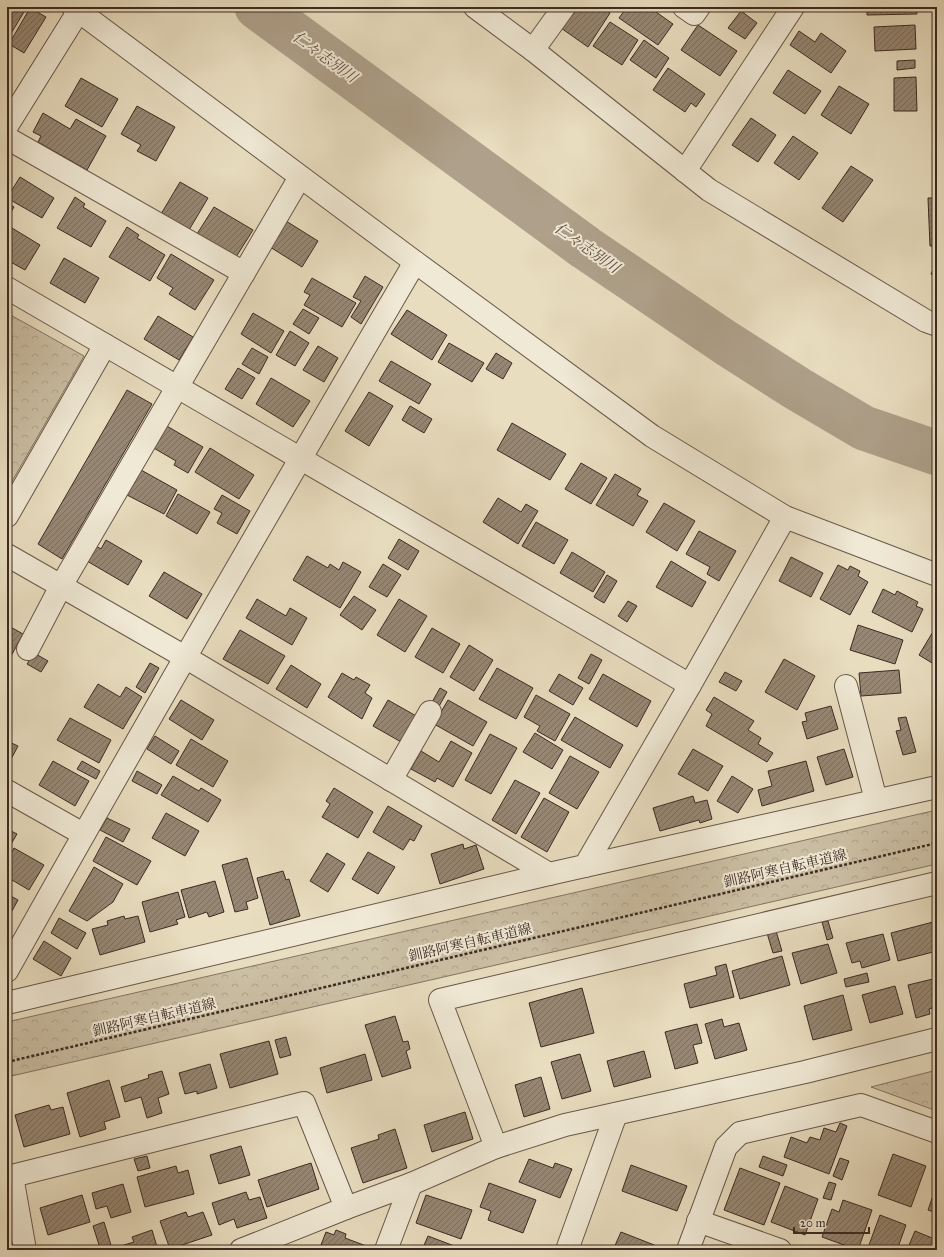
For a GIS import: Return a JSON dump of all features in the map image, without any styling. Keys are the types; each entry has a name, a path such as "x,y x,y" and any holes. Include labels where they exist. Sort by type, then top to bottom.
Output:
{"street":[{"path":"475,7 533,50 709,190 926,321 937,325"},
{"path":"533,50 564,7"},
{"path":"684,7 694,14 699,7"},
{"path":"685,171 793,7"},
{"path":"7,126 76,10 652,436 784,517 937,575"},
{"path":"7,138 244,273"},
{"path":"28,649 61,586 300,177"},
{"path":"7,971 83,834 415,262"},
{"path":"7,288 690,685"},
{"path":"7,516 105,345"},
{"path":"585,866 690,685 784,517"},
{"path":"7,555 185,657 549,874"},
{"path":"846,686 876,800"},
{"path":"391,780 430,712"},
{"path":"7,1003 549,874 937,786"},
{"path":"7,791 83,834"},
{"path":"496,1148 440,1000 937,883"},
{"path":"242,1250 346,1208 411,1184 496,1148 565,1125 805,1072 937,1039"},
{"path":"25,1250 12,1176 304,1103 346,1208"},
{"path":"688,1250 726,1146 740,1133 861,1105 937,1132"},
{"path":"566,1250 616,1114"},
{"path":"386,1250 411,1184"},
{"path":"698,1221 780,1250"}],"path":[{"name":"釧路阿寒自転車道線","path":"7,1062 937,843"}],"green space":[{"path":"7,313 84,356 7,490"},
{"path":"937,810 937,864 7,1077 7,1022"},
{"path":"937,1070 937,1111 871,1087"}],"building":[{"path":"7,7 15,7 24,12 7,40"},
{"path":"575,7 583,7 586,9 587,7 600,7 610,13 588,47 561,28"},
{"path":"627,7 649,7 673,24 658,45 619,18"},
{"path":"867,7 916,7 917,14 867,15"},
{"path":"30,8 46,17 24,53 9,44"},
{"path":"741,11 757,23 745,39 728,28"},
{"path":"610,22 638,40 622,65 593,46"},
{"path":"698,25 737,51 720,76 681,50"},
{"path":"915,25 916,49 875,51 874,27"},
{"path":"799,31 815,42 821,33 846,51 831,73 790,45"},
{"path":"644,40 669,58 656,78 630,60"},
{"path":"915,60 915,68 897,70 897,61"},
{"path":"668,68 705,94 696,107 691,103 685,112 653,90"},
{"path":"788,70 821,91 805,114 773,93"},
{"path":"916,77 917,111 894,111 894,78"},
{"path":"81,78 118,99 102,127 65,106"},
{"path":"839,86 869,104 851,134 821,115"},
{"path":"137,106 175,127 156,161 137,151 141,145 121,134"},
{"path":"43,113 70,129 76,119 106,136 87,170 38,142 41,136 33,132"},
{"path":"751,118 776,135 758,162 732,145"},
{"path":"793,136 818,153 799,180 774,163"},
{"path":"851,166 873,180 843,222 822,208"},
{"path":"20,177 54,198 42,218 7,198"},
{"path":"180,182 208,198 189,230 161,214"},
{"path":"75,197 85,204 83,207 106,221 91,247 57,228"},
{"path":"928,198 937,198 937,246 930,246"},
{"path":"7,203 14,207 8,217 7,216"},
{"path":"214,207 253,230 236,257 197,234"},
{"path":"286,221 318,241 302,267 270,247"},
{"path":"7,225 40,245 25,270 7,260"},
{"path":"127,227 139,235 137,238 165,255 150,281 109,257"},
{"path":"171,254 214,280 195,310 169,294 173,288 157,278"},
{"path":"64,258 99,278 85,303 50,283"},
{"path":"937,261 937,277 931,274"},
{"path":"365,276 383,287 361,324 351,317 361,301 353,297"},
{"path":"312,278 356,303 342,327 304,305 310,295 304,292"},
{"path":"303,309 319,318 309,334 293,324"},
{"path":"407,310 447,335 432,360 391,334"},
{"path":"253,313 284,331 271,353 241,334"},
{"path":"158,316 193,337 179,360 144,339"},
{"path":"290,331 309,343 295,366 276,355"},
{"path":"449,343 484,363 472,382 438,362"},
{"path":"318,346 338,358 324,382 303,370"},
{"path":"252,348 268,357 259,374 242,364"},
{"path":"496,353 512,363 503,379 486,369"},
{"path":"391,361 431,384 419,404 379,381"},
{"path":"238,368 255,378 242,399 225,389"},
{"path":"271,378 310,401 293,427 256,404"},
{"path":"127,390 152,404 62,559 38,544"},
{"path":"369,392 393,406 369,446 345,431"},
{"path":"410,406 432,419 424,433 402,420"},
{"path":"512,423 566,454 550,480 497,450"},
{"path":"165,425 203,447 188,473 174,465 176,461 152,447"},
{"path":"210,448 254,475 239,499 195,472"},
{"path":"581,463 607,478 591,504 565,489"},
{"path":"141,470 177,490 164,514 127,495"},
{"path":"615,474 641,489 637,495 648,501 633,526 596,505"},
{"path":"178,494 210,512 197,534 166,516"},
{"path":"222,495 250,511 237,534 217,523 222,513 214,509"},
{"path":"498,498 521,512 526,504 538,511 518,544 483,522"},
{"path":"664,503 695,521 677,551 646,532"},
{"path":"536,522 568,540 554,564 522,546"},
{"path":"699,531 736,551 719,581 707,574 710,567 686,554"},
{"path":"399,539 419,551 408,570 388,558"},
{"path":"106,540 142,561 128,585 87,561 96,546 101,549"},
{"path":"572,552 605,572 593,592 560,573"},
{"path":"307,556 328,568 330,564 339,570 343,562 361,572 340,608 293,580"},
{"path":"791,557 823,573 811,597 779,581"},
{"path":"671,561 706,582 692,607 656,587"},
{"path":"383,564 401,575 387,597 369,587"},
{"path":"838,565 848,570 850,566 860,571 858,576 868,582 850,615 820,599"},
{"path":"164,572 202,594 187,619 149,596"},
{"path":"607,575 617,581 604,603 594,597"},
{"path":"883,589 895,595 897,591 918,602 916,606 923,609 912,632 872,612"},
{"path":"354,596 376,610 362,630 340,615"},
{"path":"257,599 286,616 290,608 307,618 292,645 246,618"},
{"path":"399,599 427,616 405,652 377,635"},
{"path":"628,601 637,606 627,622 618,616"},
{"path":"7,625 23,634 10,658 7,656"},
{"path":"858,625 903,640 895,664 850,650"},
{"path":"937,625 937,666 919,655"},
{"path":"432,628 460,644 443,673 415,657"},
{"path":"240,630 285,656 268,684 223,659"},
{"path":"469,645 493,660 474,691 450,677"},
{"path":"34,653 48,661 41,672 27,664"},
{"path":"591,654 602,660 589,684 578,678"},
{"path":"784,659 815,676 797,710 765,692"},
{"path":"150,663 159,668 145,693 136,687"},
{"path":"291,665 321,684 307,708 276,689"},
{"path":"497,668 533,688 516,719 479,699"},
{"path":"899,670 901,693 861,696 859,673"},
{"path":"725,672 742,681 736,691 719,682"},
{"path":"342,673 354,680 356,677 370,685 365,693 372,698 362,719 328,697"},
{"path":"559,674 583,688 573,705 549,691"},
{"path":"603,674 651,701 637,727 589,699"},
{"path":"98,684 120,697 126,687 142,697 123,729 84,707"},
{"path":"440,688 447,692 438,708 431,704"},
{"path":"536,695 570,714 555,741 537,731 540,726 524,717"},
{"path":"714,697 754,721 748,730 761,738 758,744 773,753 767,762 706,726 712,714 706,710"},
{"path":"181,700 214,720 202,740 169,719"},
{"path":"388,700 418,717 403,743 373,726"},
{"path":"448,700 487,722 473,746 434,724"},
{"path":"831,706 838,729 807,739 802,722 807,721 805,713"},
{"path":"575,717 623,745 610,768 561,740"},
{"path":"906,717 916,752 903,755 896,731 901,730 898,718"},
{"path":"70,718 111,740 99,763 57,740"},
{"path":"535,733 563,750 552,769 523,752"},
{"path":"490,734 517,748 491,794 465,780"},
{"path":"155,736 179,751 171,764 147,749"},
{"path":"191,739 228,761 213,787 176,765"},
{"path":"7,741 18,746 8,765 7,765"},
{"path":"451,741 472,753 453,787 437,778 435,782 411,769 421,751 439,762"},
{"path":"693,749 723,766 708,791 678,774"},
{"path":"844,749 853,777 826,785 817,757"},
{"path":"570,756 599,772 577,809 549,793"},
{"path":"53,761 89,781 75,806 39,785"},
{"path":"82,761 100,771 96,779 77,769"},
{"path":"806,761 814,791 762,806 758,790 772,786 768,771"},
{"path":"137,771 162,785 157,794 132,781"},
{"path":"173,776 199,791 201,788 221,800 208,822 161,795"},
{"path":"732,776 753,789 738,813 717,801"},
{"path":"515,780 540,793 516,834 492,820"},
{"path":"334,788 373,812 358,838 322,817 330,804 326,801"},
{"path":"693,796 695,803 707,800 712,819 700,823 699,820 660,831 653,808"},
{"path":"544,798 569,812 547,852 521,837"},
{"path":"388,806 422,826 414,841 410,839 403,850 373,832"},
{"path":"166,813 199,831 185,856 152,838"},
{"path":"107,818 130,829 123,842 100,830"},
{"path":"7,829 17,834 7,851"},
{"path":"106,837 151,861 137,885 93,861"},
{"path":"463,844 464,849 476,845 484,869 440,884 431,854"},
{"path":"14,848 44,865 29,890 7,877 7,861"},
{"path":"368,852 395,867 378,894 352,879"},
{"path":"327,853 345,864 328,892 310,881"},
{"path":"247,858 258,898 246,902 248,909 235,912 222,865"},
{"path":"94,867 123,884 113,902 87,921 69,911"},
{"path":"283,871 286,880 289,879 300,916 270,925 257,878"},
{"path":"215,881 224,912 209,917 207,912 189,918 181,890"},
{"path":"178,892 185,917 176,920 178,924 150,932 142,902"},
{"path":"7,894 18,900 12,911 7,908"},
{"path":"124,916 125,919 138,916 145,942 100,955 92,929 108,925 107,921"},
{"path":"59,918 86,933 77,949 51,933"},
{"path":"828,921 833,938 827,940 822,922"},
{"path":"933,922 937,937 937,951 898,961 891,933"},
{"path":"776,931 782,951 773,953 767,933"},
{"path":"883,934 890,960 862,968 860,961 852,963 846,943"},
{"path":"44,941 71,958 61,976 33,959"},
{"path":"828,944 837,973 801,984 792,953"},
{"path":"782,956 790,985 740,999 732,971"},
{"path":"726,964 734,997 690,1008 684,984 717,975 715,967"},
{"path":"867,973 869,982 846,987 844,979"},
{"path":"937,978 937,1007 929,1009 930,1014 916,1018 908,985"},
{"path":"895,986 903,1014 870,1023 862,995"},
{"path":"582,988 594,1033 541,1047 529,1003"},
{"path":"843,995 852,1030 813,1040 804,1006"},
{"path":"395,1016 403,1042 408,1041 410,1049 406,1051 411,1068 382,1077 365,1025"},
{"path":"722,1019 724,1027 739,1023 747,1050 715,1059 705,1024"},
{"path":"697,1024 702,1043 693,1045 698,1063 675,1069 665,1032"},
{"path":"286,1037 291,1055 280,1058 275,1040"},
{"path":"269,1041 278,1074 230,1088 220,1054"},
{"path":"644,1051 651,1077 614,1087 607,1061"},
{"path":"365,1054 372,1080 327,1093 320,1068"},
{"path":"580,1054 591,1091 562,1099 551,1062"},
{"path":"210,1064 217,1088 197,1094 197,1091 185,1094 179,1073"},
{"path":"162,1071 169,1094 158,1098 162,1113 147,1118 141,1097 125,1102 121,1087 149,1078 148,1075"},
{"path":"541,1077 550,1109 524,1117 515,1085"},
{"path":"109,1080 120,1117 104,1122 106,1129 80,1137 67,1093"},
{"path":"49,1105 51,1110 63,1107 70,1134 24,1147 15,1115"},
{"path":"465,1112 473,1139 432,1152 424,1125"},
{"path":"840,1123 847,1126 829,1174 784,1157 791,1137 807,1143 810,1137 820,1140 824,1128 836,1132"},
{"path":"395,1129 407,1168 363,1183 351,1148 379,1139 378,1135"},
{"path":"241,1146 250,1175 219,1184 210,1155"},
{"path":"893,1154 926,1166 911,1207 878,1195"},
{"path":"147,1156 150,1168 138,1171 134,1159"},
{"path":"763,1156 787,1165 783,1176 759,1167"},
{"path":"840,1158 849,1161 842,1180 833,1176"},
{"path":"529,1159 553,1168 555,1163 572,1169 560,1198 519,1182"},
{"path":"311,1163 319,1189 267,1207 258,1180"},
{"path":"631,1165 687,1186 677,1211 622,1191"},
{"path":"176,1166 178,1173 188,1170 194,1194 145,1207 137,1177"},
{"path":"740,1168 780,1183 764,1225 724,1210"},
{"path":"829,1182 836,1184 831,1200 823,1198"},
{"path":"489,1183 536,1200 523,1233 488,1220 491,1211 480,1207"},
{"path":"123,1184 131,1212 111,1218 107,1206 96,1209 92,1193"},
{"path":"937,1184 937,1213 928,1210"},
{"path":"785,1186 818,1199 805,1235 771,1222"},
{"path":"246,1192 249,1200 260,1197 267,1218 237,1228 234,1219 219,1225 212,1203"},
{"path":"82,1195 90,1222 48,1235 40,1208"},
{"path":"426,1195 472,1210 461,1239 416,1223"},
{"path":"843,1200 872,1210 858,1250 822,1237 832,1209 839,1212"},
{"path":"186,1212 188,1217 203,1212 212,1235 170,1249 160,1221"},
{"path":"880,1215 906,1225 897,1250 882,1250 869,1245"},
{"path":"104,1222 111,1245 100,1248 93,1226"},
{"path":"152,1230 158,1250 115,1250 114,1248 134,1242 132,1237"},
{"path":"336,1230 346,1234 345,1238 369,1247 368,1250 319,1250 326,1232 334,1235"},
{"path":"915,1231 937,1240 937,1250 907,1250"},
{"path":"621,1232 667,1250 613,1250"},
{"path":"428,1236 457,1247 456,1250 422,1250"}],"waterway":[{"name":"仁々志別川","path":"257,7 586,248 726,343 798,389 864,428 937,453"}]}
